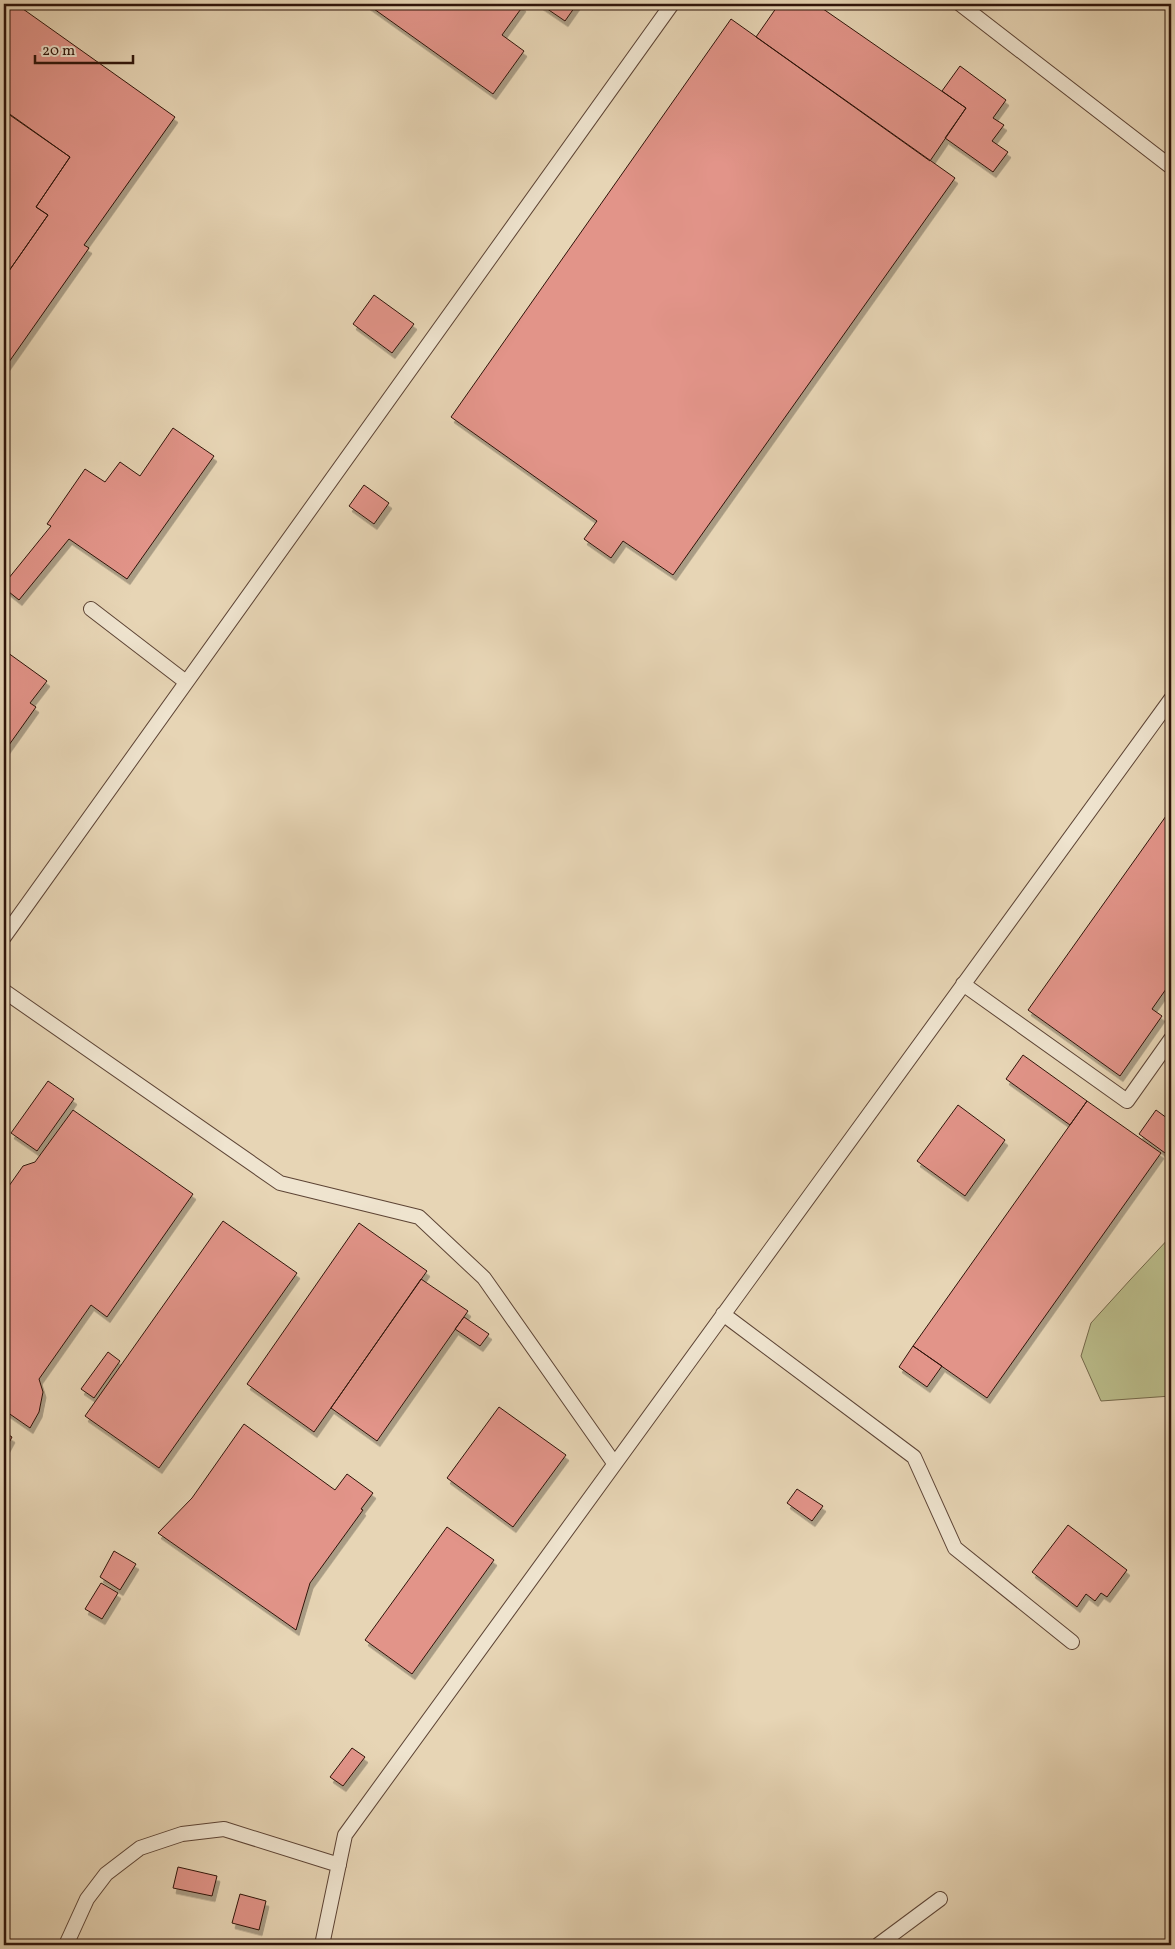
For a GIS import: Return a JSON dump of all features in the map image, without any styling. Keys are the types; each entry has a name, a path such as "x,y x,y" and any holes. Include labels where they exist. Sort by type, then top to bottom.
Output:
{"lane":[{"path":"4,937 672,4"},
{"path":"960,4 1171,167"},
{"path":"91,609 186,682"},
{"path":"322,1945 345,1835 1171,699"},
{"path":"963,984 1127,1101 1171,1040"},
{"path":"4,991 280,1183 419,1217 484,1278 614,1463"},
{"path":"723,1314 914,1457 955,1548 1072,1642"},
{"path":"66,1945 87,1899 106,1874 140,1848 182,1834 224,1829 339,1865"},
{"path":"878,1945 940,1899"}],"green space":[{"path":"1171,1236 1171,1396 1101,1401 1081,1356 1091,1323"}],"building":[{"path":"12,4 16,4 175,117 84,245 89,248 4,369 4,278 48,215 36,207 70,157 4,110 4,15"},
{"path":"367,4 520,4 523,6 502,35 524,51 493,94"},
{"path":"540,4 577,4 565,21"},
{"path":"779,4 816,4 966,108 930,161 756,37"},
{"path":"731,19 955,178 673,575 623,541 611,558 584,539 597,521 451,417"},
{"path":"960,66 1006,100 993,118 1004,125 992,141 1008,152 993,172 945,138 966,108 942,91"},
{"path":"4,111 70,157 36,207 48,215 4,278"},
{"path":"374,295 414,324 392,353 353,324"},
{"path":"173,428 214,456 127,579 69,539 19,600 4,588 4,584 51,526 47,524 85,469 105,482 120,462 140,476"},
{"path":"364,485 389,503 374,524 349,506"},
{"path":"4,650 47,681 30,703 36,707 4,752"},
{"path":"1171,809 1171,982 1152,1009 1162,1016 1120,1076 1028,1010"},
{"path":"1023,1055 1087,1101 1070,1125 1006,1079"},
{"path":"48,1081 74,1099 37,1151 11,1133"},
{"path":"1087,1101 1161,1153 987,1398 913,1346"},
{"path":"958,1105 1005,1140 965,1196 917,1161"},
{"path":"73,1110 193,1194 107,1317 91,1305 39,1379 43,1392 39,1412 30,1428 4,1410 4,1193 23,1166 35,1162"},
{"path":"1156,1110 1171,1121 1171,1144 1165,1153 1139,1134"},
{"path":"223,1221 297,1273 159,1468 85,1416"},
{"path":"359,1223 427,1271 314,1432 247,1384"},
{"path":"421,1279 468,1311 377,1441 331,1408"},
{"path":"464,1317 489,1334 480,1346 455,1329"},
{"path":"913,1346 942,1366 927,1387 899,1367"},
{"path":"108,1352 120,1361 94,1398 81,1389"},
{"path":"499,1407 566,1455 513,1527 447,1478"},
{"path":"244,1424 335,1490 347,1474 373,1493 361,1509 363,1510 310,1583 296,1630 158,1533 192,1498"},
{"path":"4,1432 12,1437 4,1452"},
{"path":"797,1489 823,1506 812,1521 787,1503"},
{"path":"1068,1525 1127,1570 1107,1597 1101,1593 1095,1601 1086,1594 1077,1607 1032,1572"},
{"path":"447,1527 494,1560 412,1674 365,1640"},
{"path":"114,1551 136,1564 120,1590 100,1577"},
{"path":"101,1583 118,1593 102,1619 85,1609"},
{"path":"352,1748 365,1757 343,1786 330,1777"},
{"path":"178,1867 217,1876 212,1896 173,1888"},
{"path":"240,1894 266,1901 259,1930 232,1923"}]}
